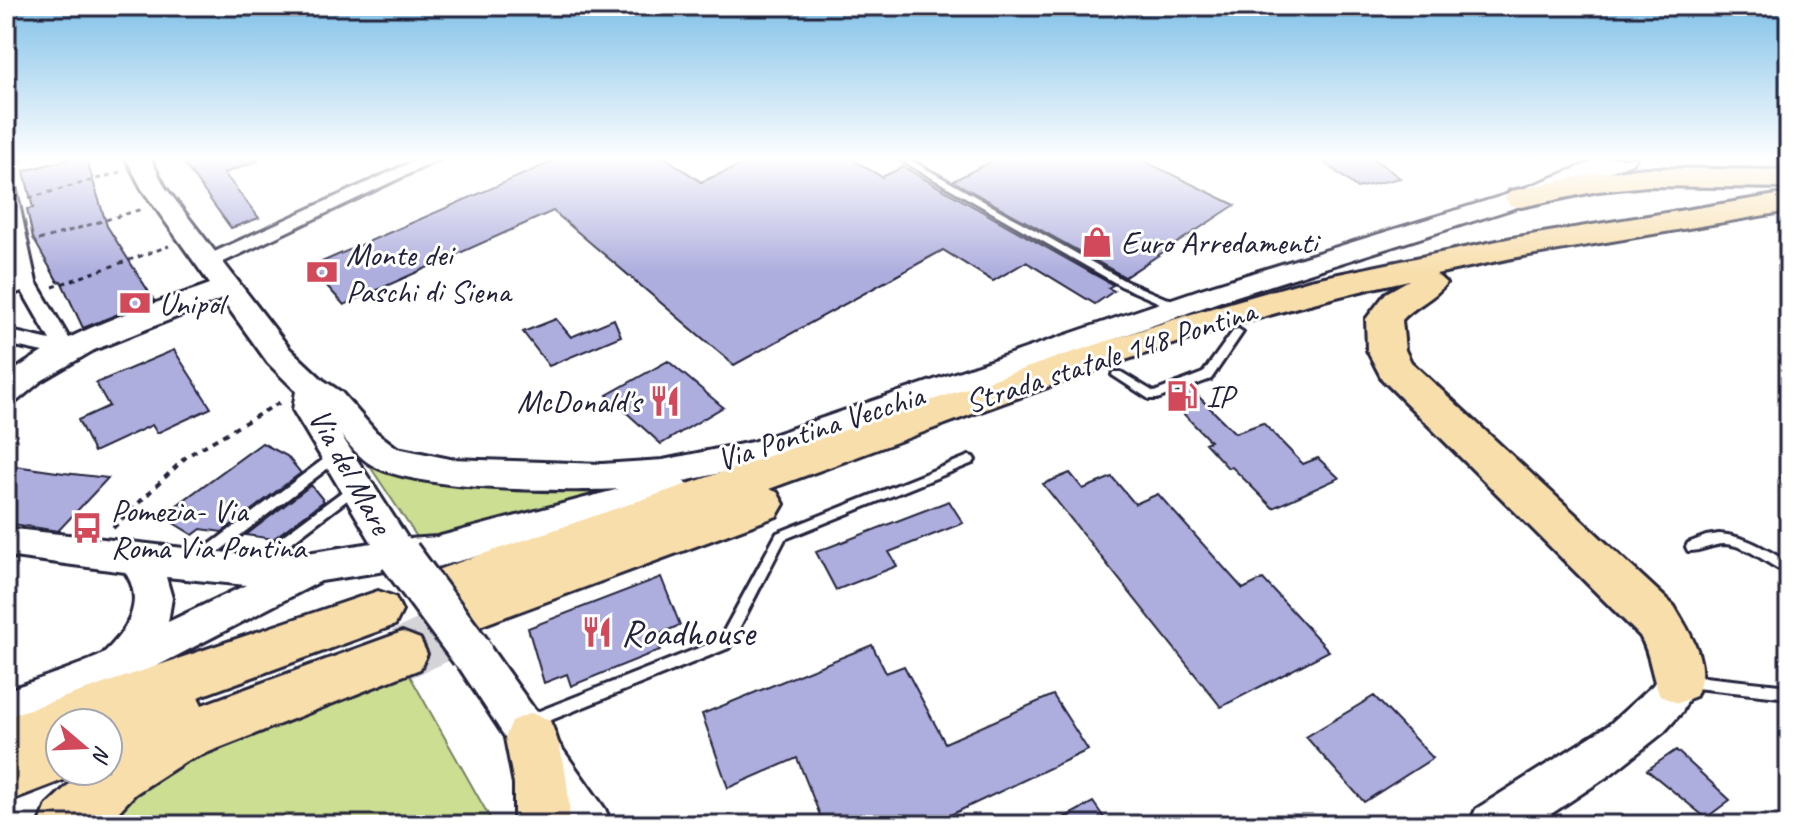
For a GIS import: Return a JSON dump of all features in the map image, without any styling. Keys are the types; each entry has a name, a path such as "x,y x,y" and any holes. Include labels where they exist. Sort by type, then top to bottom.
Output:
{"highway":[{"path":"1521,198 1527,197"},
{"name":"Strada statale 148 Pontina","path":"467,617 1071,366 1282,299 1484,253 1789,202"},
{"name":"Strada statale 148 Pontina","path":"467,617 594,566 1238,332 1429,283 1789,219"},
{"path":"1429,283 1399,301 1384,319 1386,350 1396,370 1657,621 1674,650 1678,680"},
{"path":"78,707 391,634"},
{"path":"124,733 391,634"},
{"path":"67,825 103,787 154,749 205,727 391,634"},
{"path":"6,742 44,721"},
{"path":"527,732 541,784 542,825"},
{"path":"6,776 44,762"}],"street":[{"path":"9,197 30,288 66,350"},
{"name":"Via del Mare","path":"160,197 279,356 311,386 309,410 398,554 467,617 527,732 589,825"},
{"path":"208,262 350,197"},
{"name":"Via Pontina Vecchia","path":"311,386 330,400 375,450 385,457 420,468 531,476 663,473 755,454 1186,304 1524,197"},
{"path":"6,393 37,366 66,350 228,287"},
{"path":"6,291 30,288"},
{"path":"6,337 66,350"},
{"path":"6,542 246,570 316,567 398,554 437,552 568,518 681,482 755,454"},
{"path":"68,707 122,658 149,627 154,588 136,559"},
{"path":"70,707 209,623 316,567"},
{"path":"1492,825 1634,733 1667,703 1678,680"},
{"path":"6,710 44,710"}],"lane":[{"path":"970,197 1124,284 1163,301 1186,304"},
{"path":"193,565 336,455"},
{"path":"527,732 724,644 781,536 969,460"},
{"path":"246,570 356,487"},
{"path":"1692,547 1708,539 1729,539 1756,549 1789,569"},
{"path":"1678,680 1789,692"}],"path":[{"path":"11,204 33,197"},
{"path":"19,247 163,203"},
{"path":"30,288 190,239"},
{"path":"89,553 177,463 215,438 311,386"}],"green space":[{"path":"365,459 651,485 486,530 419,540"},
{"path":"405,671 494,825 89,825 169,761"}],"building":[{"path":"30,197 98,197 107,226 154,300 83,328 61,281 58,282 33,238 27,209 33,208"},
{"path":"208,197 242,197 259,218 231,228"},
{"path":"472,197 956,197 1113,285 1108,288 1114,291 1095,304 1026,262 993,281 943,250 734,365 553,211 344,305 310,267"},
{"path":"981,197 1218,197 1235,205 1125,277"},
{"path":"556,319 571,337 614,319 621,336 549,366 523,332"},
{"path":"174,350 211,408 157,433 152,425 94,452 78,420 109,406 96,383"},
{"name":"McDonald's","path":"668,361 723,407 661,444 607,395"},
{"path":"1191,389 1235,433 1263,423 1303,464 1318,458 1339,478 1273,508 1232,467 1228,468 1205,443 1210,441 1168,398"},
{"path":"262,443 287,456 301,473 222,532 201,529 193,535 162,516"},
{"path":"15,466 108,478 58,531 6,523 6,475"},
{"path":"1070,473 1083,489 1112,477 1135,504 1158,494 1243,589 1263,579 1329,651 1221,707 1043,484"},
{"path":"311,485 324,501 273,539 246,535"},
{"path":"949,501 963,523 889,552 897,566 836,590 816,552"},
{"name":"Roadhouse","path":"661,577 680,625 655,636 660,650 571,686 567,674 544,683 528,628"},
{"path":"872,645 886,673 904,666 945,743 1053,695 1088,750 929,825 824,825 797,758 728,788 702,714"},
{"path":"1374,696 1433,758 1364,802 1306,737"},
{"path":"1676,750 1730,800 1706,818 1647,770"},
{"path":"1093,802 1109,825 1051,825"}],"tunnel":[{"path":"402,654 477,620"}],"place":[{"name":"Euro Arredamenti","path":"1097,242"},
{"name":"Monte dei Paschi di Siena","path":"322,272"},
{"name":"Unipol","path":"135,303"},
{"name":"IP","path":"1182,396"},
{"name":"McDonald's","path":"665,401"},
{"name":"Pomezia- Via Roma Via Pontina","path":"87,528"},
{"name":"Roadhouse","path":"597,632"}]}
